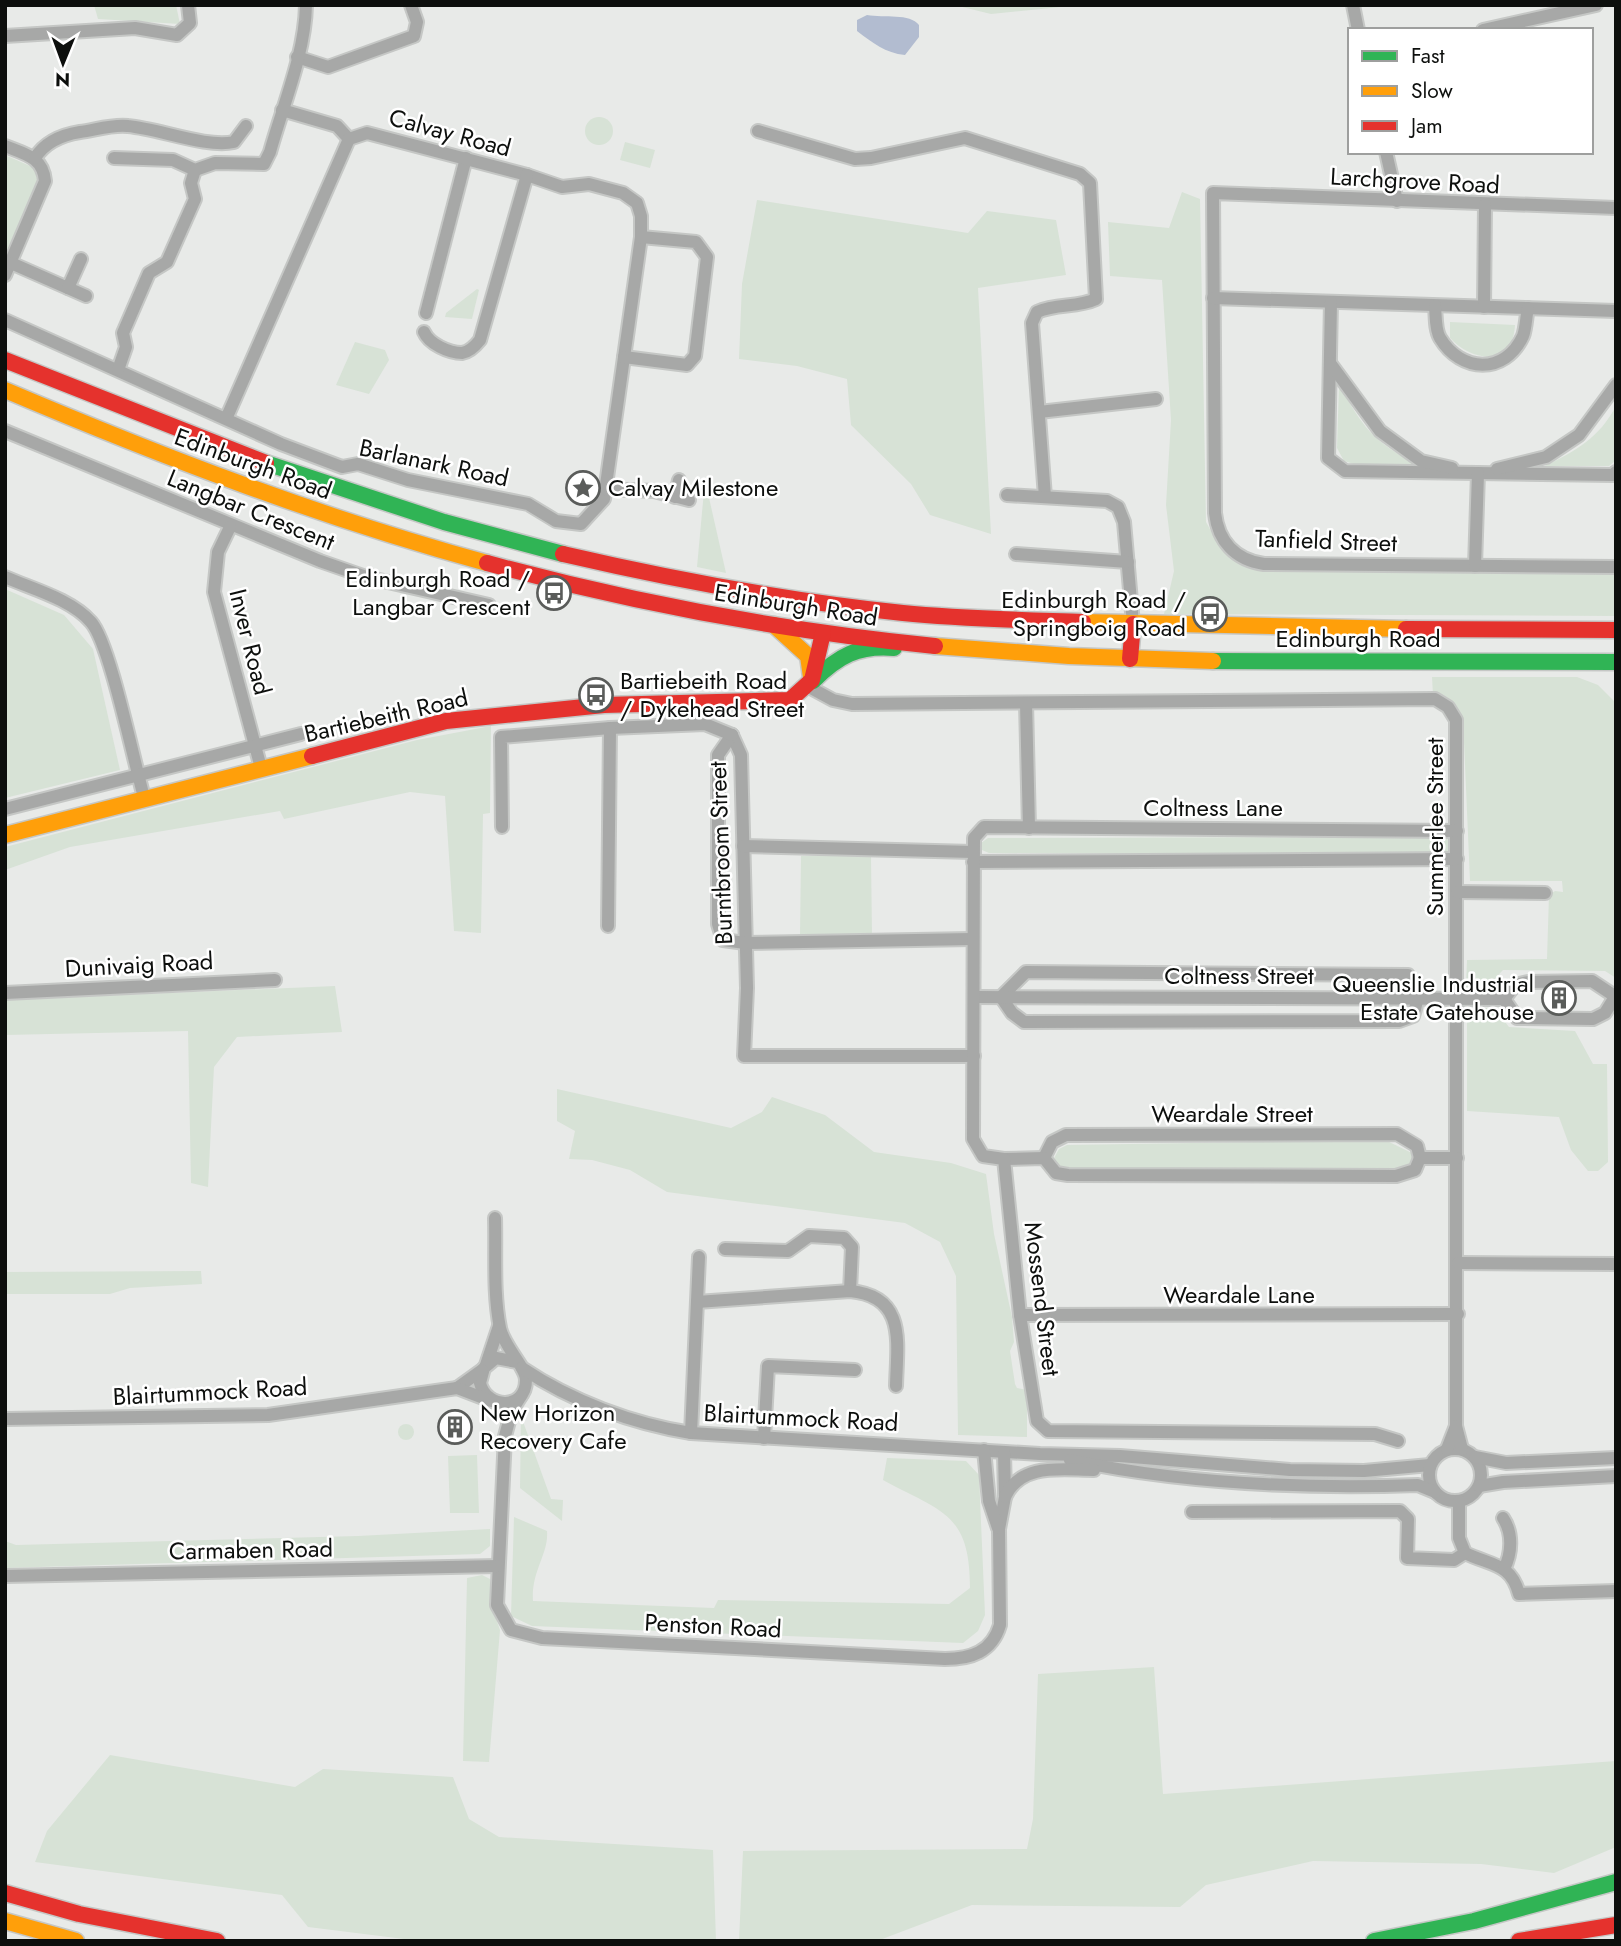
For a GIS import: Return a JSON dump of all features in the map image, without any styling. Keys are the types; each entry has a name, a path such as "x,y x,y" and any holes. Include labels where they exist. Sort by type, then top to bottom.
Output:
{"main road":[{"name":"Edinburgh Road","path":"5,360 103,402 312,480 448,524 558,554 735,589 904,613 1133,624 1310,629 1616,630"},
{"name":"Edinburgh Road","path":"5,390 90,427 307,510 543,580 686,611 823,633 939,646 1129,659 1616,662"},
{"path":"810,685 830,604"},
{"path":"1129,659 1133,624"},
{"path":"774,625 808,656 810,685"},
{"path":"810,685 839,655 855,649 888,648 921,652 939,646"},
{"name":"Bartiebeith Road","path":"5,835 446,721 604,705 785,701 810,685"},
{"path":"1374,1941 1474,1921 1616,1882"},
{"path":"5,1893 79,1914 217,1941"},
{"path":"5,1921 76,1941"},
{"path":"1519,1941 1616,1925"}],"street":[{"path":"5,36 135,28 177,35 191,23 188,5"},
{"path":"114,158 173,160 195,170 215,163 264,164 270,152 306,24 306,5"},
{"path":"297,57 328,67 414,36 417,22 411,5"},
{"path":"1353,5 1358,28"},
{"path":"1492,28 1596,5"},
{"path":"226,419 349,139 337,126 282,110"},
{"path":"35,158 43,145 71,134 125,125 201,139 218,146 234,142 246,126"},
{"path":"758,131 855,159 965,138 1080,174 1090,183 1096,299 1086,304 1053,305 1037,312 1032,323 1045,497"},
{"name":"Calvay Road","path":"349,139 367,133 466,158 562,187 589,184 623,193 637,203 641,216 641,237"},
{"path":"5,146 35,158 44,168 45,181 5,275"},
{"path":"1386,154 1397,201"},
{"path":"426,313 466,158"},
{"path":"118,370 126,347 123,333 149,272 167,262 195,199 191,183 195,170"},
{"path":"424,332 427,339 435,345 462,353 471,350 480,340 527,175"},
{"name":"Larchgrove Road","path":"1213,193 1616,208"},
{"name":"Tanfield Street","path":"1213,193 1215,513 1217,530 1232,550 1244,559 1264,564 1616,567"},
{"path":"1483,307 1485,205"},
{"path":"624,357 687,365 695,356 707,257 696,242 641,237"},
{"name":"Barlanark Road","path":"5,320 281,444 342,467 358,464 408,480 527,504 556,521 582,524 604,499 641,237"},
{"path":"68,288 81,259"},
{"path":"11,263 86,296"},
{"path":"1213,298 1616,311"},
{"path":"1331,302 1328,458 1345,471 1613,475 1616,472"},
{"path":"1435,306 1438,336 1457,359 1482,366 1503,360 1523,336 1528,308"},
{"path":"1330,363 1380,431 1421,461 1478,473 1546,457 1579,435 1616,385"},
{"path":"1039,412 1156,398"},
{"name":"Langbar Crescent","path":"5,431 230,527 366,577 489,605"},
{"path":"1475,566 1478,473"},
{"path":"675,497 679,480"},
{"path":"604,489 654,491 689,500"},
{"path":"1007,495 1107,501 1118,507 1124,522 1133,624"},
{"name":"Inver Road","path":"230,527 218,552 214,592 261,768"},
{"path":"1016,554 1128,562"},
{"path":"5,577 68,604 92,622 105,652 144,797"},
{"name":"Summerlee Street","path":"810,685 833,700 852,704 1435,699 1448,707 1456,720 1456,1426"},
{"path":"1026,703 1029,828"},
{"path":"502,827 501,737 705,724 732,735"},
{"path":"608,926 610,728"},
{"name":"Bartiebeith Road","path":"5,809 302,734"},
{"name":"Burntbroom Street","path":"732,735 741,755 745,943 744,1056 974,1056"},
{"name":"Burntbroom Street","path":"732,735 718,755 718,924 723,940 745,943"},
{"name":"Coltness Lane","path":"974,851 984,827 1457,831"},
{"name":"Coltness Lane","path":"743,846 1457,859"},
{"path":"974,851 973,1139 983,1156 1004,1159 1044,1158 1056,1173 1068,1175 1396,1175 1415,1170 1420,1158 1458,1158"},
{"path":"1457,892 1545,893"},
{"path":"745,943 972,939"},
{"path":"1027,972 1408,975 1418,988 1419,997 1413,1016 1399,1021 1024,1022 1012,1013 1001,997 1027,972"},
{"name":"Dunivaig Road","path":"5,993 275,979"},
{"path":"1592,981 1605,987 1616,997 1605,1013 1593,1019 1517,1018 1504,999 1515,985 1528,982 1592,981"},
{"name":"Coltness Street","path":"975,997 1504,999"},
{"name":"Weardale Street","path":"1044,1158 1052,1142 1066,1135 1384,1134 1397,1134 1410,1140 1417,1146 1420,1158"},
{"name":"Mossend Street","path":"1004,1159 1020,1315 1037,1422 1048,1431 1375,1434 1398,1441"},
{"path":"495,1218 499,1325 506,1346 520,1365 526,1382 512,1410 505,1436"},
{"path":"725,1249 788,1251 809,1236 844,1238 852,1247 850,1291"},
{"path":"691,1433 699,1257"},
{"path":"1458,1263 1616,1264"},
{"path":"697,1302 850,1291 878,1298 892,1314 896,1327 897,1385"},
{"name":"Weardale Lane","path":"1020,1315 1458,1314"},
{"path":"499,1325 484,1367 482,1390 493,1401 505,1436"},
{"path":"484,1367 503,1357 520,1365"},
{"name":"Blairtummock Road","path":"520,1365 566,1393 651,1424 691,1433 1040,1454 1120,1456 1290,1470 1364,1471 1430,1465"},
{"name":"Blairtummock Road","path":"457,1388 484,1367"},
{"path":"764,1438 768,1367 855,1370"},
{"name":"Blairtummock Road","path":"5,1419 268,1415 457,1388 493,1401"},
{"name":"Blairtummock Road","path":"522,1394 539,1390 566,1393"},
{"path":"493,1401 508,1404 522,1394"},
{"path":"1447,1449 1456,1426"},
{"path":"1456,1426 1462,1449"},
{"name":"Penston Road","path":"505,1436 497,1605 511,1630 533,1637 964,1659 985,1649 996,1637 1000,1625 999,1529 1005,1497 1004,1452"},
{"path":"1475,1457 1480,1466 1479,1486 1471,1496 1459,1501 1445,1500 1434,1492 1428,1474 1430,1465 1437,1455 1447,1449 1462,1449 1475,1457 1506,1463 1616,1458"},
{"name":"Penston Road","path":"984,1450 989,1501 999,1529"},
{"name":"Blairtummock Road","path":"1040,1454 1119,1470 1289,1486 1418,1485 1434,1492"},
{"path":"1005,1497 1018,1479 1038,1471 1119,1470"},
{"path":"1479,1486 1503,1482 1616,1476"},
{"path":"1459,1501 1459,1538 1465,1553 1504,1569 1515,1577 1519,1594 1616,1591"},
{"path":"1192,1512 1400,1511 1408,1519 1407,1558 1454,1560 1465,1553"},
{"path":"1503,1518 1508,1527 1510,1542 1504,1569"},
{"name":"Carmaben Road","path":"5,1576 498,1566"}],"shaded area":[{"path":"94,5 176,5 180,24 98,19"},
{"path":"954,5 1081,5 991,14"},
{"path":"599,117 609,121 613,131 609,141 599,145 589,141 585,131 589,121"},
{"path":"625,142 655,150 650,168 620,160"},
{"path":"5,155 37,169 40,179 5,254"},
{"path":"1182,192 1200,199 1206,522 1228,554 1242,563 1263,569 1616,573 1616,616 1164,614 1174,571 1166,505 1171,420 1162,280 1110,276 1108,222 1169,228"},
{"path":"757,200 968,233 987,211 1056,220 1066,275 978,288 991,534 930,515 911,484 851,425 847,379 797,366 739,359 742,284"},
{"path":"479,290 472,319 445,317 446,313"},
{"path":"1450,322 1515,325 1513,339 1507,349 1499,354 1480,356 1459,346 1450,338"},
{"path":"355,342 385,350 389,360 369,394 336,385"},
{"path":"1339,384 1370,432 1389,448 1417,465 1357,465 1344,461 1337,448"},
{"path":"1616,406 1616,460 1609,466 1545,466 1595,435"},
{"path":"705,480 726,573 697,567"},
{"path":"5,589 64,615 93,649 120,770 5,798"},
{"path":"1432,677 1577,677 1598,685 1616,703 1616,978 1605,971 1503,970 1488,986 1466,987 1467,960 1547,959 1549,895 1555,891 1563,892 1562,881 1470,881 1463,718 1448,700 1433,695"},
{"path":"491,726 490,813 483,814 481,933 454,931 445,796 410,792 284,819 280,811 70,847 5,870 5,847 417,740"},
{"path":"1442,837 1452,841 1450,851 1444,855 989,853 982,850 981,843 988,838"},
{"path":"801,856 871,856 872,935 800,935"},
{"path":"335,986 342,1032 237,1037 214,1067 208,1187 191,1183 188,1031 5,1035 5,1000"},
{"path":"1476,1008 1494,1008 1509,1027 1575,1031 1593,1064 1607,1064 1608,1162 1598,1171 1588,1171 1571,1150 1559,1117 1467,1111 1467,1016"},
{"path":"557,1089 731,1128 762,1112 772,1097 825,1115 874,1152 951,1163 986,1174 994,1234 1012,1317 1014,1342 1010,1351 1015,1384 1017,1388 1027,1390 1027,1437 958,1435 956,1276 940,1242 905,1223 667,1192 630,1170 592,1160 569,1159 575,1131 557,1121"},
{"path":"1385,1140 1414,1154 1415,1162 1397,1168 1065,1169 1058,1166 1054,1158 1059,1149 1067,1145"},
{"path":"201,1271 202,1284 130,1288 110,1294 5,1294 5,1272"},
{"path":"521,1416 551,1499 563,1500 562,1521 520,1488"},
{"path":"406,1424 412,1426 412,1438 406,1440 400,1438 398,1432 400,1426"},
{"path":"477,1455 479,1513 450,1513 448,1456"},
{"path":"887,1458 966,1461 979,1475 985,1615 978,1631 963,1643 532,1626 511,1616 514,1517 547,1531 533,1590 533,1601 714,1608 718,1600 949,1604 970,1588 965,1544 949,1518 936,1508 883,1480"},
{"path":"490,1529 490,1546 480,1554 5,1568 5,1541 16,1545 358,1536"},
{"path":"482,1575 490,1579 490,1601 500,1630 489,1762 463,1761 467,1578"},
{"path":"1154,1667 1163,1794 1616,1761 1616,1847 1554,1873 1481,1864 1313,1861 1206,1885 1180,1907 972,1905 877,1941 739,1941 743,1851 1027,1849 1033,1819 1038,1674"},
{"path":"110,1755 295,1787 323,1769 453,1777 469,1819 499,1837 713,1850 716,1941 420,1941 308,1927 282,1895 35,1862 47,1831"}],"water":[{"path":"867,15 915,21 919,25 919,37 905,55 885,50 857,31 857,20"}],"traffic: fast":[{"path":"266,463 444,522 563,554"},
{"path":"813,681 849,654 870,648 894,648"},
{"path":"1213,661 1616,662"},
{"path":"1374,1941 1474,1921 1616,1882"}],"traffic: slow":[{"path":"5,390 243,485 364,526 487,563"},
{"path":"1083,622 1406,629"},
{"path":"774,625 808,656 811,677"},
{"path":"935,646 1069,656 1213,661"},
{"path":"5,835 312,756"},
{"path":"5,1921 76,1941"}],"traffic: jam":[{"path":"5,360 266,463"},
{"path":"563,554 732,589 860,608 948,617 1083,622"},
{"path":"487,563 598,591 709,614 935,646"},
{"path":"1130,659 1133,624"},
{"path":"1406,629 1616,630"},
{"path":"312,756 446,721 604,705 790,700 812,680 823,633"},
{"path":"5,1893 79,1914 217,1941"},
{"path":"1519,1941 1616,1925"}],"place":[{"name":"Calvay Milestone","path":"583,488"},
{"name":"Edinburgh Road / Langbar Crescent","path":"554,593"},
{"name":"Edinburgh Road / Springboig Road","path":"1210,614"},
{"name":"Bartiebeith Road / Dykehead Street","path":"596,695"},
{"name":"Queenslie Industrial Estate Gatehouse","path":"1559,998"},
{"name":"New Horizon Recovery Cafe","path":"455,1427"}]}
